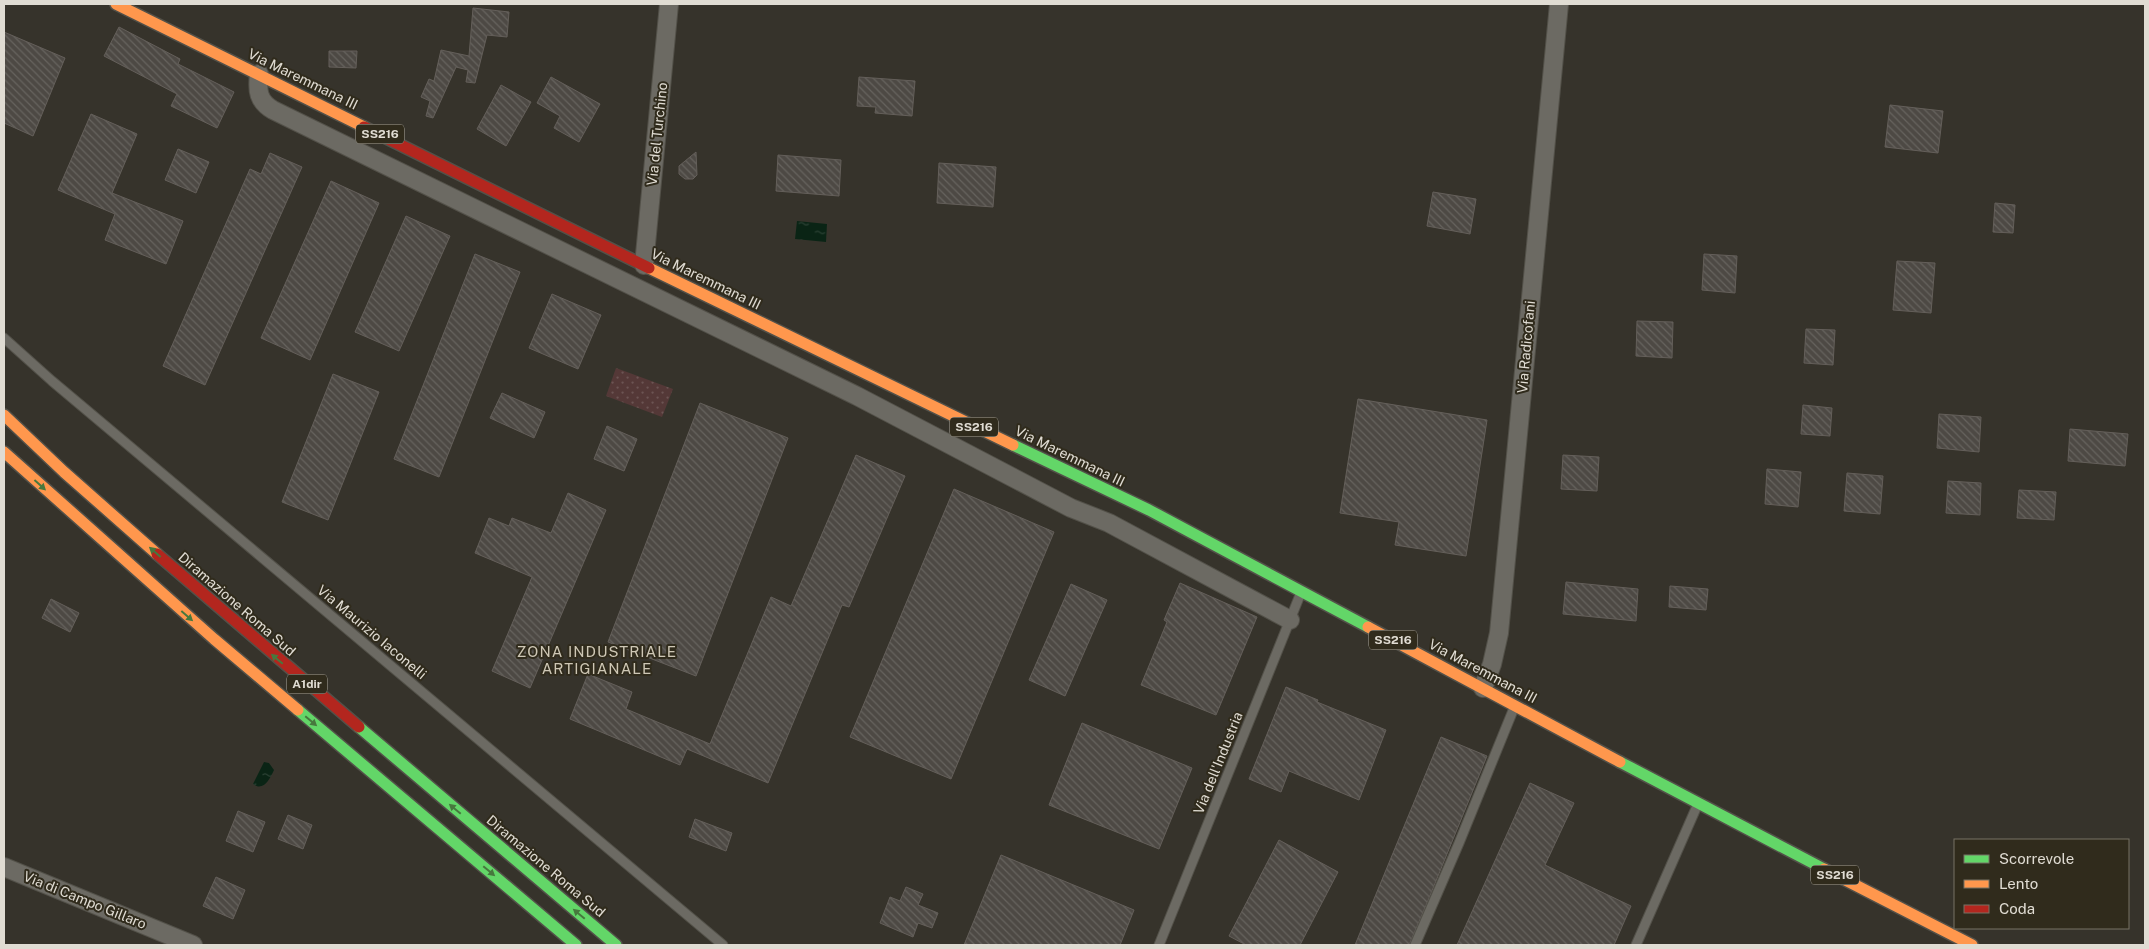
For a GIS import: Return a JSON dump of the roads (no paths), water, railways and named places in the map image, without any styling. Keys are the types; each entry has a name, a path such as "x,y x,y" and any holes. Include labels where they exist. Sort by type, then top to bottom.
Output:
{"main road":[{"name":"Via Maremmana III","path":"116,4 858,371 1149,510 1698,804 1972,945"},
{"name":"Diramazione Roma Sud","path":"4,415 64,472 230,618 616,945"},
{"name":"A1dir","path":"4,452 214,639 576,945"}],"street":[{"name":"Via del Turchino","path":"644,265 669,4"},
{"name":"Via Radicofani","path":"1483,688 1492,664 1499,633 1559,4"},
{"path":"259,74 259,97 265,105 273,110 857,396 1071,508 1110,523 1290,620"},
{"name":"Via di Campo Gillaro","path":"4,867 193,945"}],"lane":[{"name":"Via Maurizio Iaconelli","path":"4,338 52,381 723,945"},
{"name":"Via dell'Industria","path":"1159,945 1302,591"},
{"path":"1415,945 1515,705"},
{"path":"1636,945 1698,804"}],"water":[{"path":"797,221 827,224 826,242 795,239"},
{"path":"264,762 269,763 274,770 266,783 257,786 253,784"}],"district":[{"name":"ZONA INDUSTRIALE ARTIGIANALE","path":"597,660"}]}
